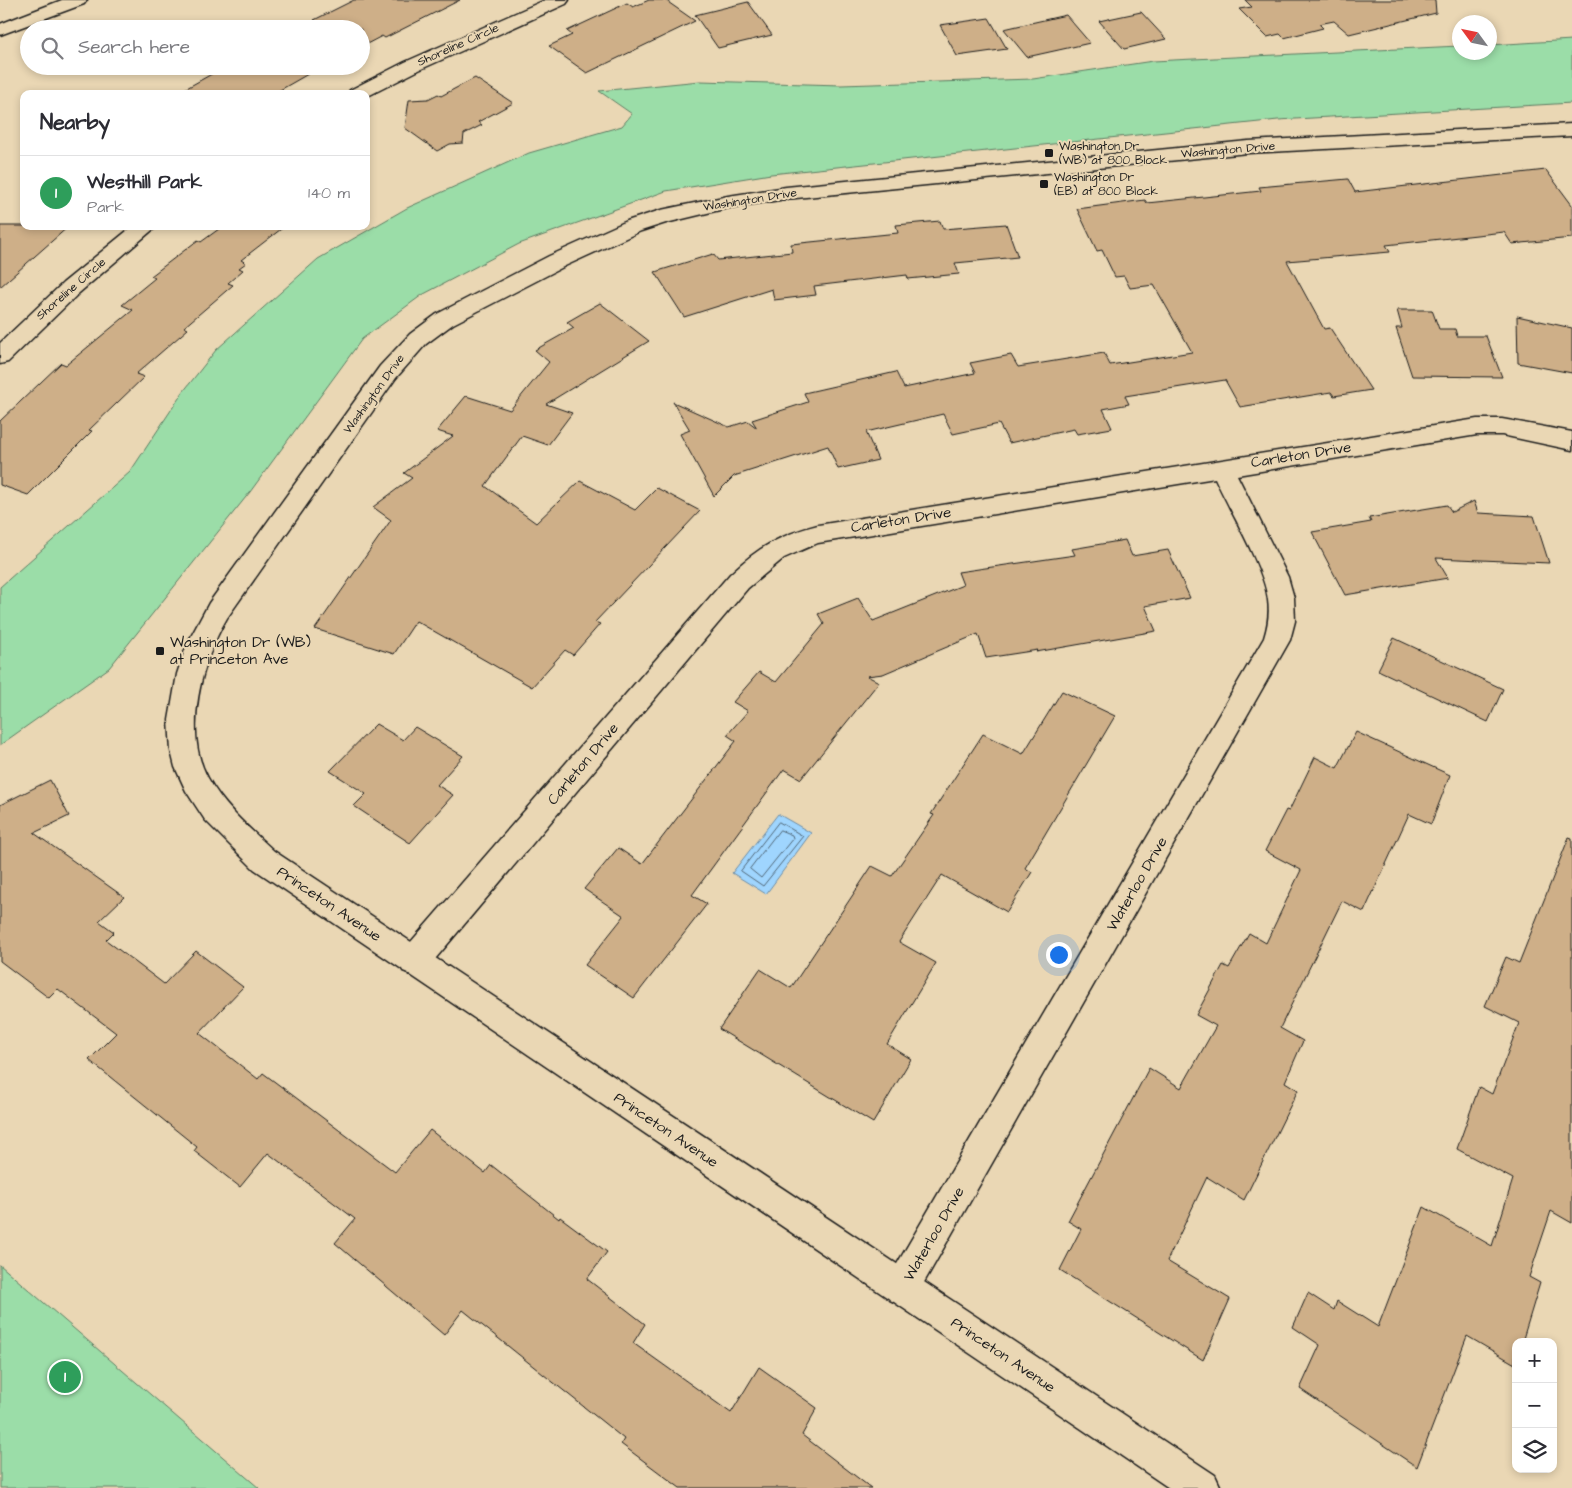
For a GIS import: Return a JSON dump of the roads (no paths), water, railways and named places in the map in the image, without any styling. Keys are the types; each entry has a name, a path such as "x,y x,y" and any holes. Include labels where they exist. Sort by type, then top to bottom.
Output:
{"street":[{"path":"26,20 78,0"},
{"name":"Shoreline Circle","path":"365,90 412,66 560,0"},
{"path":"0,30 20,22"},
{"name":"Washington Drive","path":"183,727 183,704 186,686 208,628 388,372 406,351 418,339 445,319 612,234 676,213 786,193 1248,147 1572,130"},
{"name":"Shoreline Circle","path":"0,356 87,274 142,230"},
{"name":"Carleton Drive","path":"414,961 739,581 774,549 799,538 818,534 1221,467 1477,428 1502,427 1572,441"},
{"name":"Waterloo Drive","path":"902,1288 1277,640 1282,621 1281,598 1275,577 1221,467"},
{"name":"Princeton Avenue","path":"183,727 185,753 197,784 211,806 237,836 264,860 1202,1488"}],"water":[{"path":"778,814 811,833 766,894 732,873"}],"place":[{"name":"Washington Dr (WB) at 800 Block","path":"1049,153"},
{"name":"Washington Dr (EB) at 800 Block","path":"1044,184"},
{"name":"Washington Dr (WB) at Princeton Ave","path":"160,651"},
{"name":"Westhill Park","path":"65,1377"}]}
